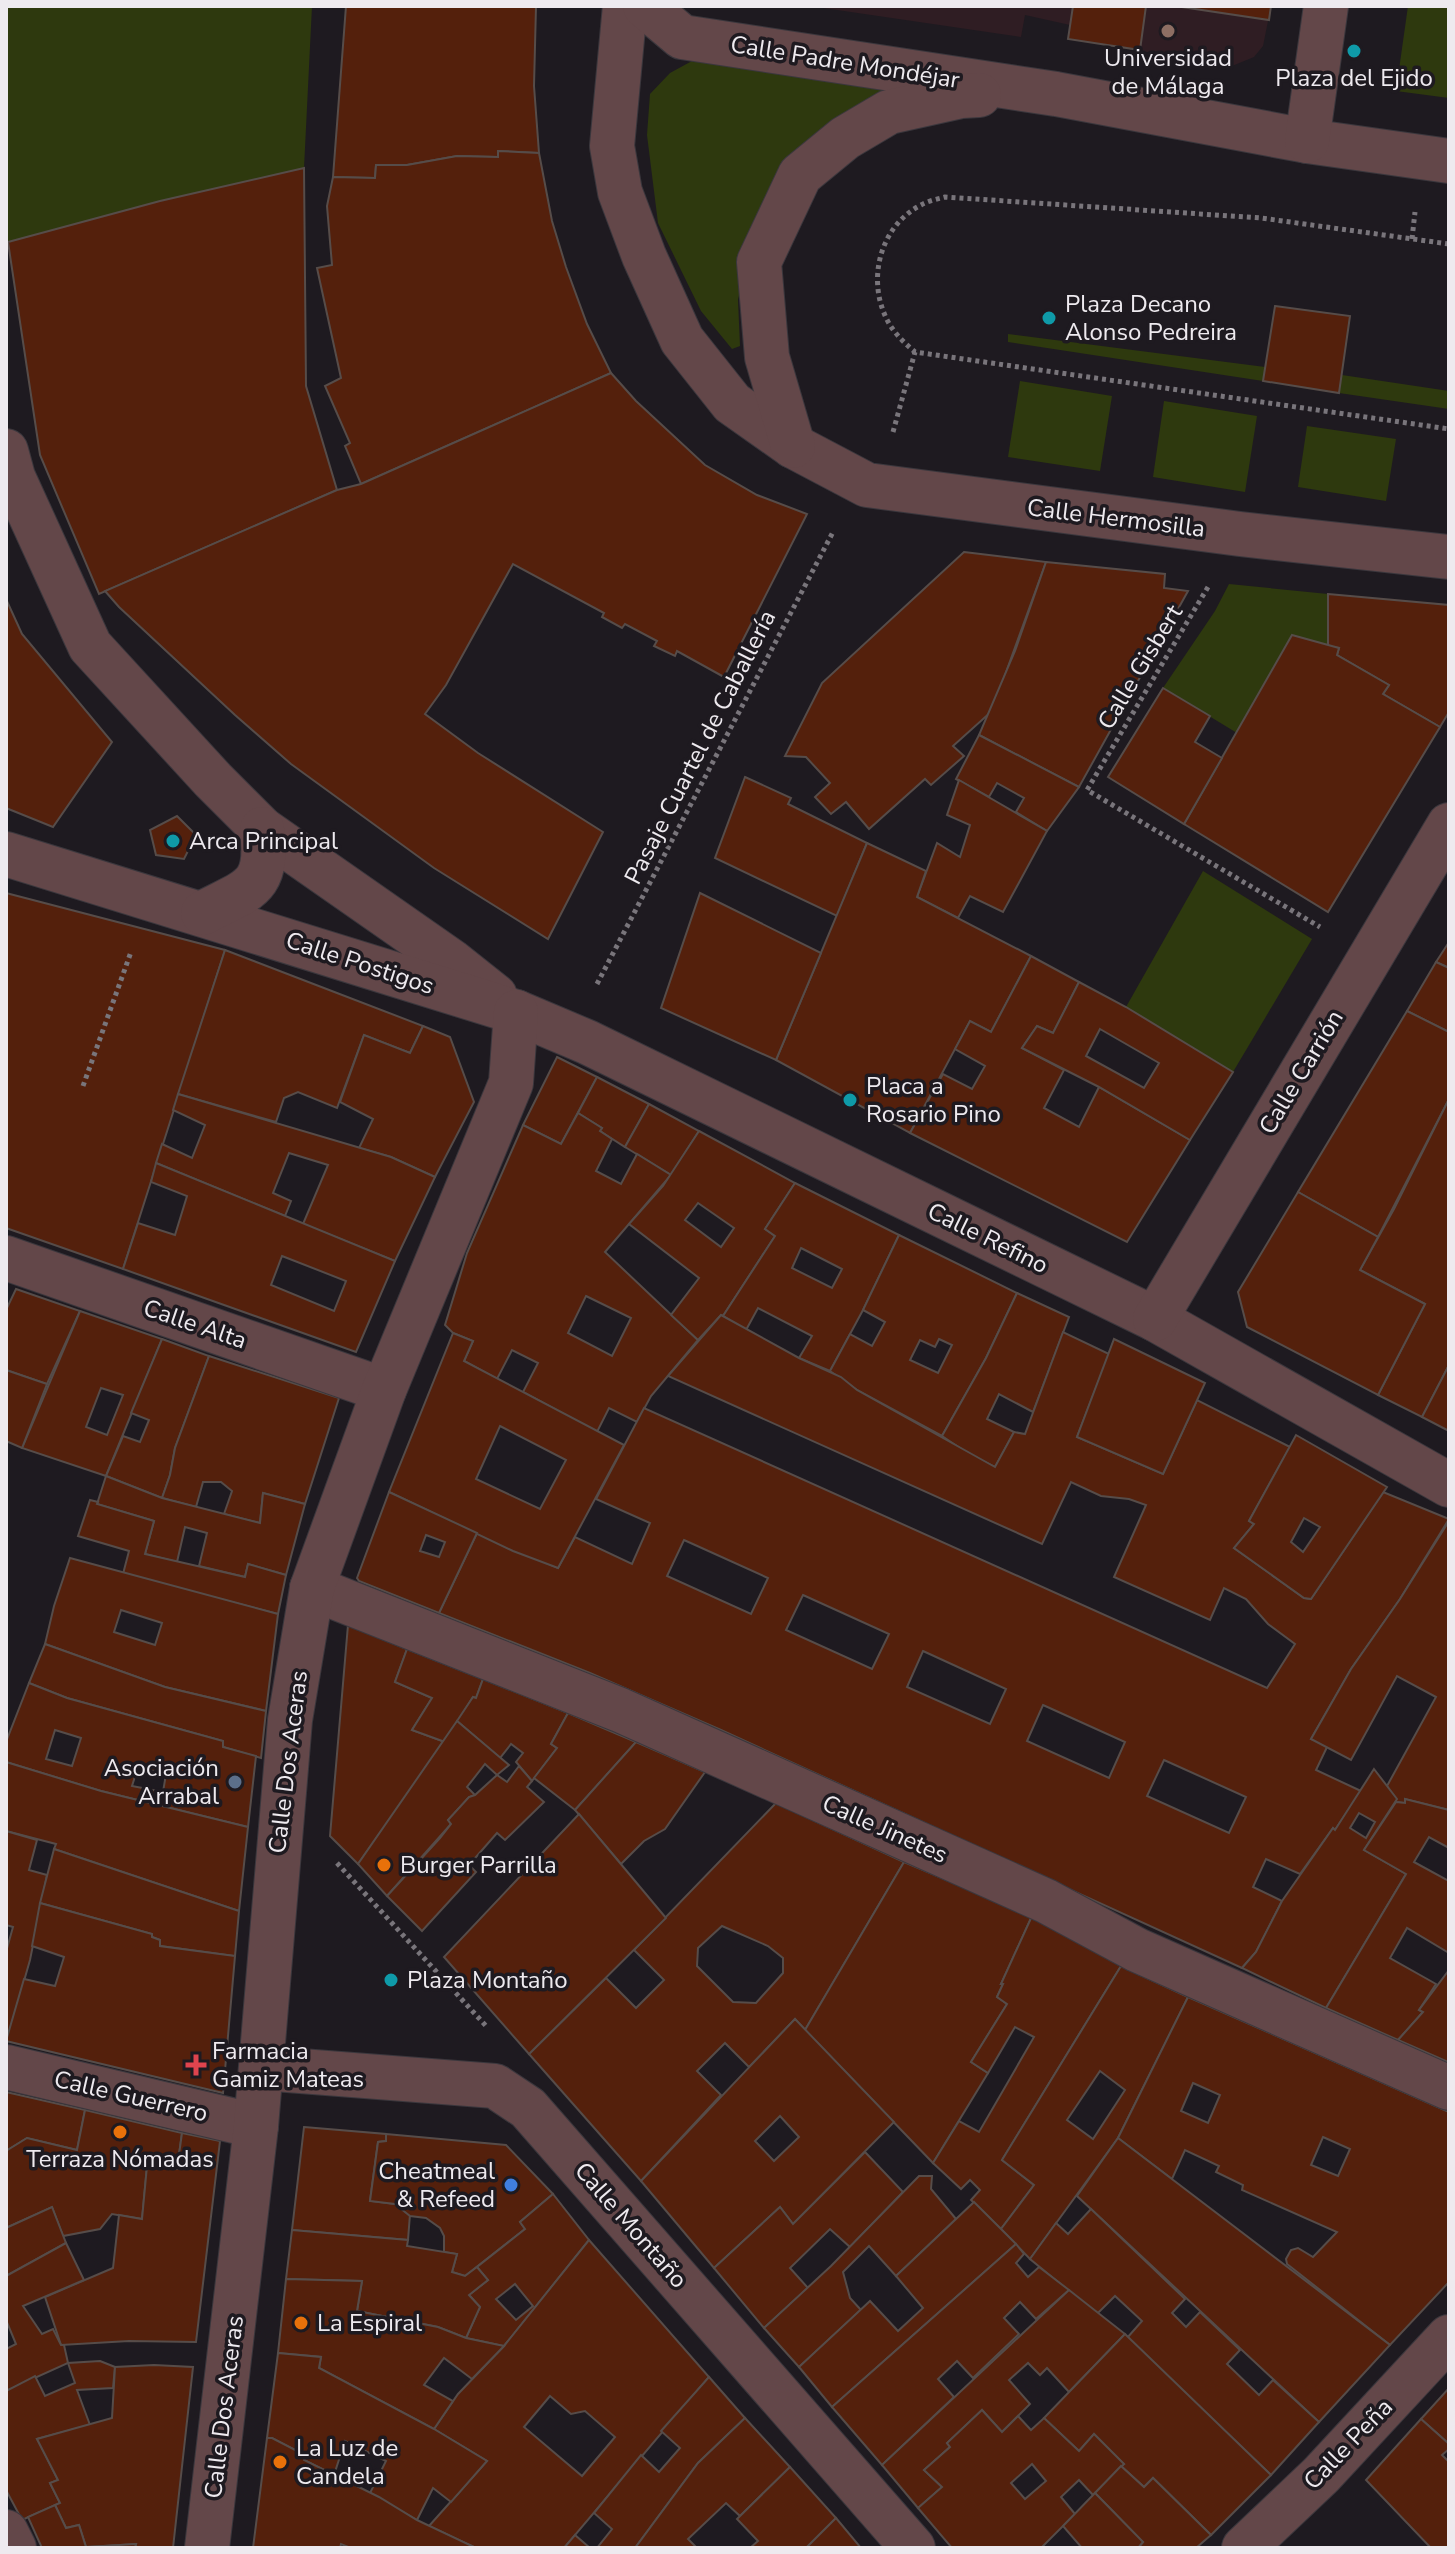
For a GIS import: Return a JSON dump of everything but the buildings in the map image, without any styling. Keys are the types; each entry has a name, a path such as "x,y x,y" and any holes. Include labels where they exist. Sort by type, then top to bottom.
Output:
{"street":[{"name":"Calle Hermosilla","path":"625,6 612,146 620,192 644,256 682,340 732,403 793,446 867,485 1240,534 1449,557"},
{"name":"Calle Padre Mondéjar","path":"645,6 682,37 1056,94 1307,141 1449,161"},
{"path":"1307,141 1326,6"},
{"name":"Calle Padre Mondéjar","path":"793,446 767,357 759,262 800,175 845,138 889,112 961,96 1056,94"},
{"path":"6,451 13,477 90,646 262,829 451,961 516,1012"},
{"name":"Calle Carrión","path":"1155,1319 1449,825"},
{"path":"203,913 234,897 259,879 263,866 262,829"},
{"name":"Calle Postigos","path":"6,854 516,1012"},
{"name":"Calle Refino","path":"516,1012 587,1042 1155,1319 1449,1485"},
{"name":"Calle Dos Aceras","path":"207,2548 262,2068 290,1720 312,1588 384,1390 511,1083 516,1012"},
{"name":"Calle Alta","path":"6,1258 384,1390"},
{"name":"Calle Jinetes","path":"312,1588 620,1710 1046,1901 1137,1950 1449,2088"},
{"name":"Calle Guerrero","path":"6,2067 256,2126"},
{"name":"Calle Montaño","path":"262,2068 495,2086 528,2108 913,2548"},
{"name":"Calle Peña","path":"1244,2548 1321,2475 1449,2337"},
{"path":"6,2532 14,2548"}],"path":[{"path":"1449,244 1261,218 945,197 920,206 900,222 885,243 877,268 877,293 885,316 898,337 915,352 1449,429"},
{"path":"1412,239 1415,211"},
{"path":"888,442 895,428 915,352"},
{"name":"Pasaje Cuartel de Caballería","path":"596,987 837,524"},
{"name":"Calle Gisbert","path":"1212,581 1087,790 1328,932"},
{"path":"83,1086 134,942"},
{"path":"329,1854 496,2038"}],"shaded area":[{"name":"Universidad de Málaga","path":"810,6 1271,6 1263,46 1254,57 1232,66 1068,39 1070,25 1025,15 1021,37"}],"green space":[{"path":"6,6 312,6 304,168 160,201 8,242"},
{"path":"1408,6 1449,6 1449,98 1396,91"},
{"path":"692,61 879,84 885,89 859,104 751,238 738,300 740,346 732,349 701,311 658,223 647,135 650,94 670,73"},
{"path":"1008,334 1265,367 1263,381 1008,342"},
{"path":"1342,375 1449,391 1449,409 1339,393"},
{"path":"1020,381 1112,396 1100,471 1008,457"},
{"path":"1164,401 1257,416 1245,492 1153,477"},
{"path":"1307,426 1396,439 1386,501 1298,487"},
{"path":"1229,584 1328,594 1328,647 1237,733 1163,688 1215,611"},
{"path":"1203,871 1312,939 1233,1072 1126,1007"}],"place":[{"name":"Universidad de Málaga","path":"1168,31"},
{"name":"Plaza del Ejido","path":"1354,51"},
{"name":"Plaza Decano Alonso Pedreira","path":"1049,318"},
{"name":"Arca Principal","path":"173,841"},
{"name":"Placa a Rosario Pino","path":"850,1100"},
{"name":"Asociación Arrabal","path":"235,1782"},
{"name":"Burger Parrilla","path":"384,1865"},
{"name":"Plaza Montaño","path":"391,1980"},
{"name":"Farmacia Gamiz Mateas","path":"196,2065"},
{"name":"Terraza Nómadas","path":"120,2132"},
{"name":"Cheatmeal & Refeed","path":"511,2185"},
{"name":"La Espiral","path":"301,2323"},
{"name":"La Luz de Candela","path":"280,2462"}]}
